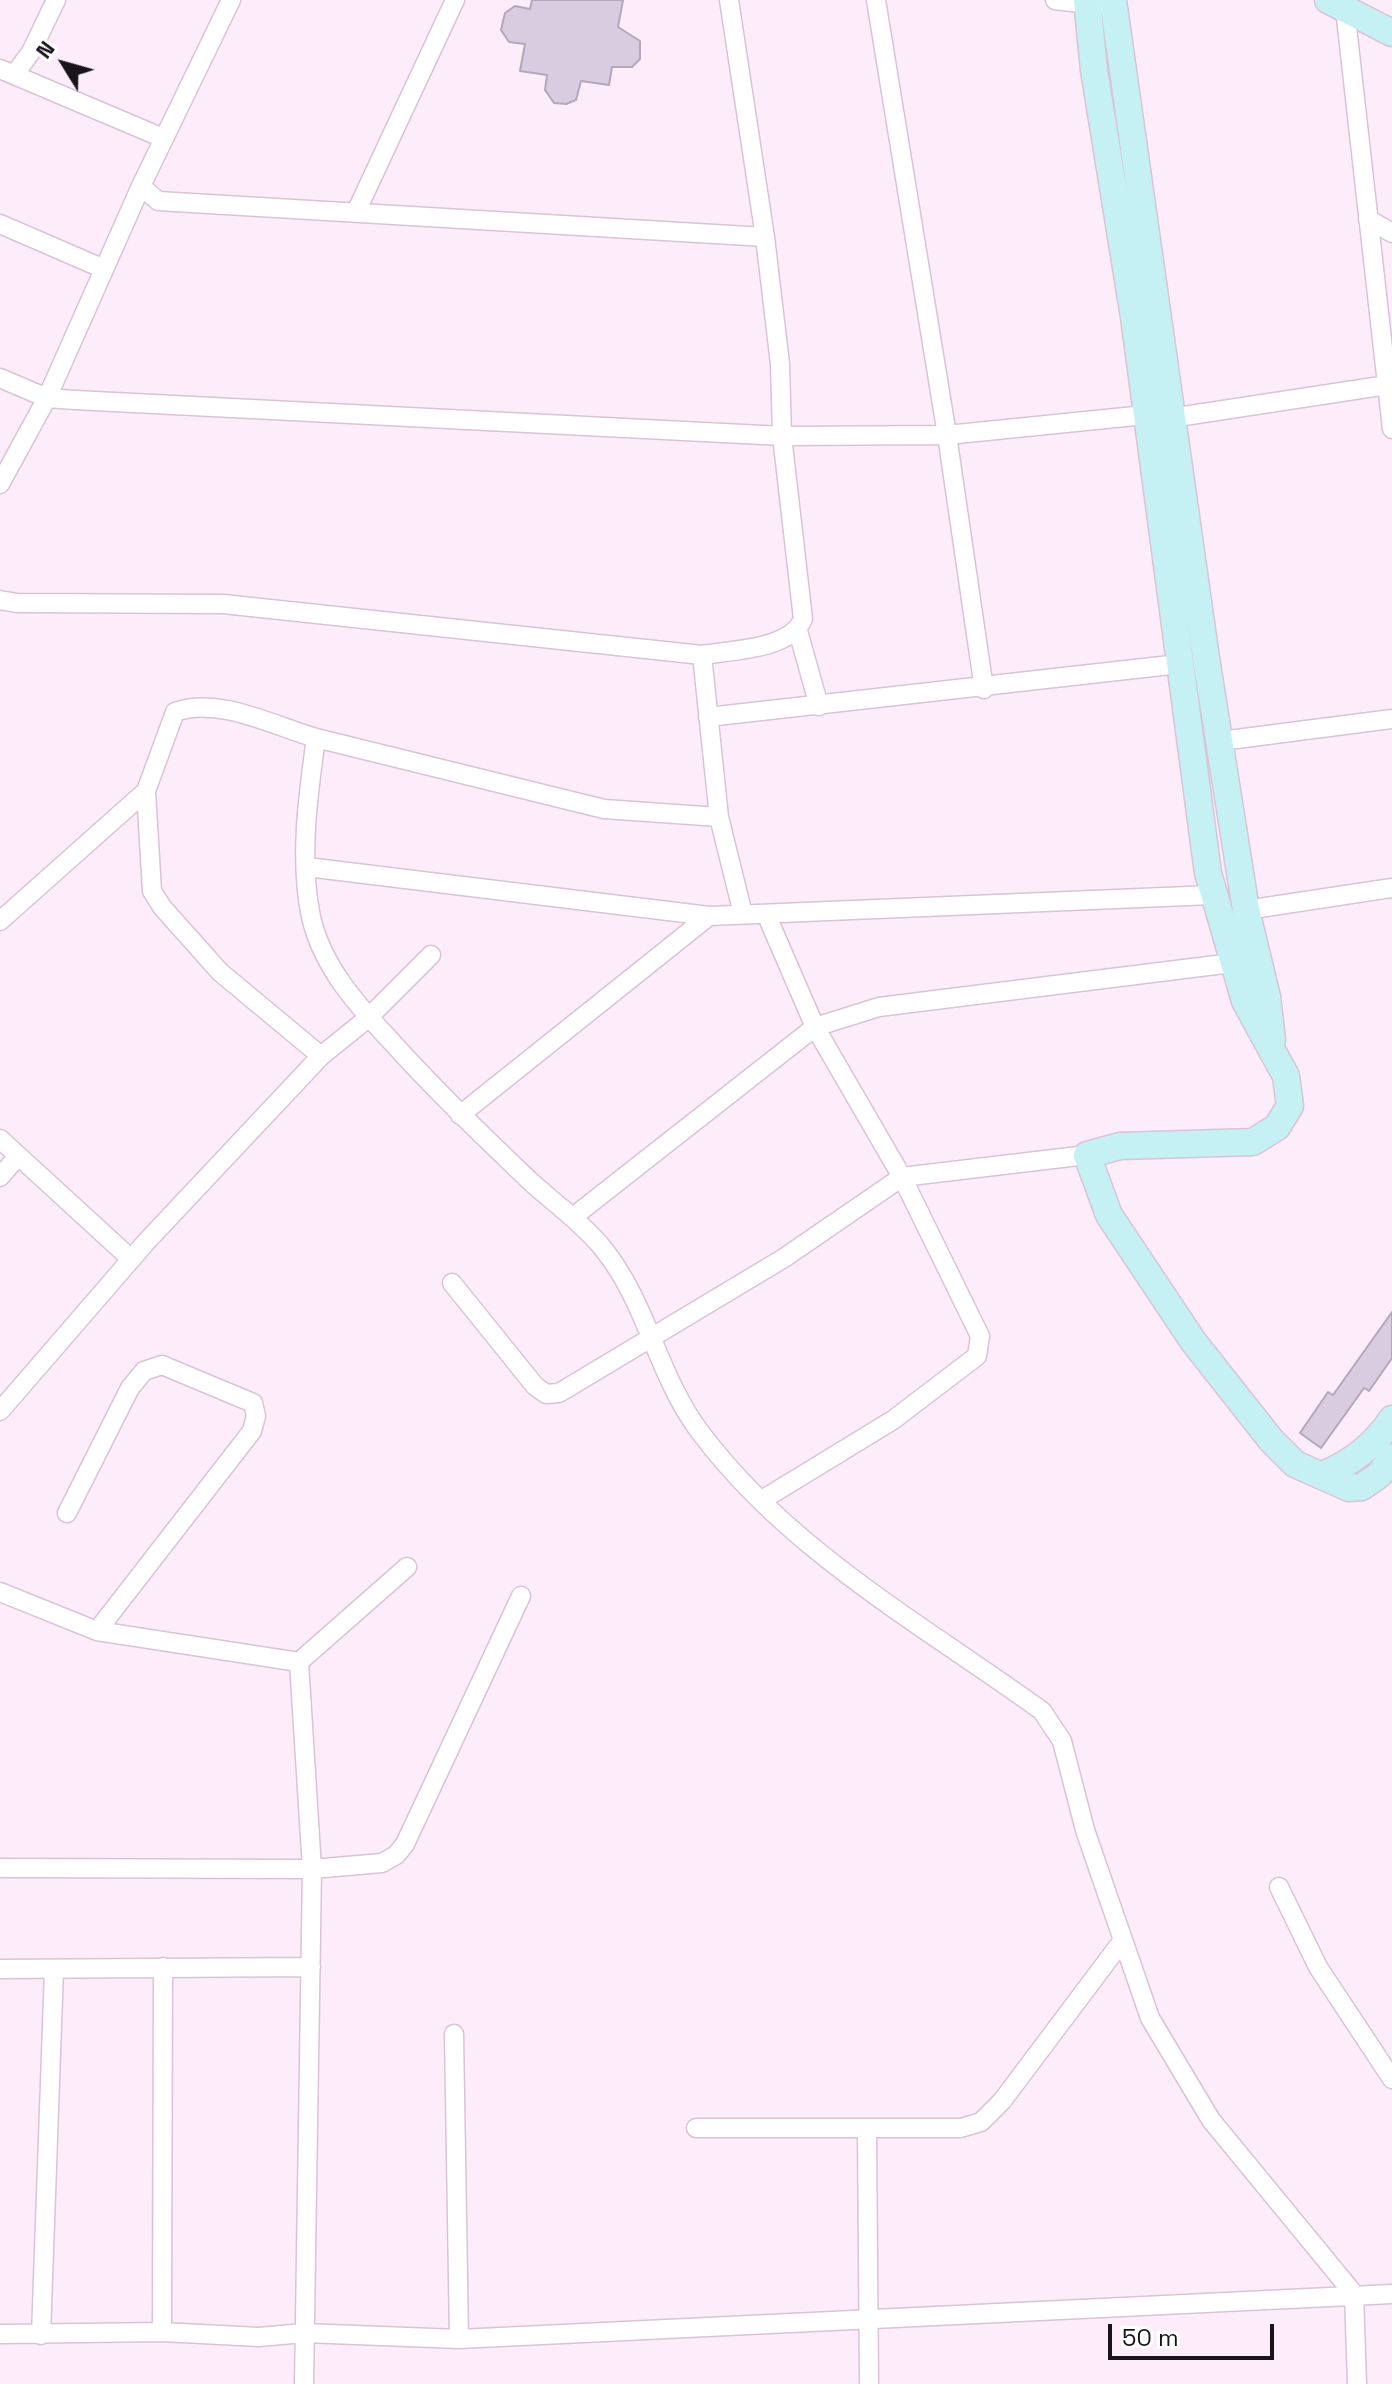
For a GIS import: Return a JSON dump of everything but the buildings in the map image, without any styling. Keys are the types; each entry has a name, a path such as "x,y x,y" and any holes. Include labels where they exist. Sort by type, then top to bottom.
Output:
{"street":[{"path":"56,0 31,52 7,72 163,138"},
{"path":"0,484 47,398 163,138 231,0"},
{"path":"356,212 455,0"},
{"path":"729,0 765,237 780,364 782,436 802,602 803,619 798,631 819,706"},
{"path":"876,0 947,435 984,689"},
{"path":"1055,0 1100,2 1158,417 1221,741 1246,910 1267,997 1274,1056"},
{"path":"1336,4 1392,33"},
{"path":"1336,4 1368,219 1392,429"},
{"path":"141,186 158,201 765,237"},
{"path":"1368,219 1392,233"},
{"path":"0,224 104,269"},
{"path":"0,378 47,398 782,436 947,435 1158,417 1387,385"},
{"path":"452,1283 535,1386 546,1394 559,1393 652,1340 784,1258 902,1177 1087,1155 1120,1146 1253,1142 1277,1127 1290,1106 1286,1076 1245,1001 1212,895 1179,664 1158,417"},
{"path":"0,600 223,604 702,655 781,640 798,631"},
{"path":"702,655 719,817 743,914"},
{"path":"708,717 984,689 1179,664"},
{"path":"321,1056 220,972 162,907 152,891 146,791 175,712 192,705 216,708 316,738 604,809 719,817"},
{"path":"1221,741 1392,719"},
{"path":"316,738 311,775 307,867 311,918 323,950 340,981 368,1018 460,1115 573,1217 630,1286 677,1398 702,1434 780,1520 836,1567 1042,1711 1053,1724 1062,1741 1085,1830 1150,2018 1211,2120 1354,2294 1357,2384"},
{"path":"0,921 146,791"},
{"path":"307,867 709,916 1212,895"},
{"path":"1246,910 1392,888"},
{"path":"762,1500 893,1420 977,1356 980,1336 902,1177 815,1027 766,914"},
{"path":"460,1115 709,916"},
{"path":"0,1411 131,1259 321,1056 368,1018 431,955"},
{"path":"573,1217 815,1027 879,1007 1232,963"},
{"path":"0,1139 131,1259"},
{"path":"1087,1155 1109,1215 1193,1341 1271,1440 1295,1464 1349,1488 1362,1487 1379,1475 1392,1457"},
{"path":"0,1177 18,1156"},
{"path":"67,1513 130,1388 144,1371 162,1365 253,1403 256,1416 252,1431 97,1631"},
{"path":"1323,1475 1347,1464 1365,1450 1392,1419"},
{"path":"299,1662 407,1567"},
{"path":"0,1592 97,1631 299,1662"},
{"path":"0,1868 312,1869 382,1863 405,1844 521,1596"},
{"path":"299,1662 312,1869 304,2384"},
{"path":"1279,1887 1318,1967 1392,2079"},
{"path":"696,2128 867,2131 961,2128 981,2122 1002,2101 1123,1940"},
{"path":"162,2332 163,1967"},
{"path":"0,1969 311,1967"},
{"path":"41,2335 54,1970"},
{"path":"454,2034 459,2339"},
{"path":"867,2131 871,2317 869,2384"},
{"path":"0,2334 162,2332 259,2337 304,2333 459,2339 1392,2294"}]}
